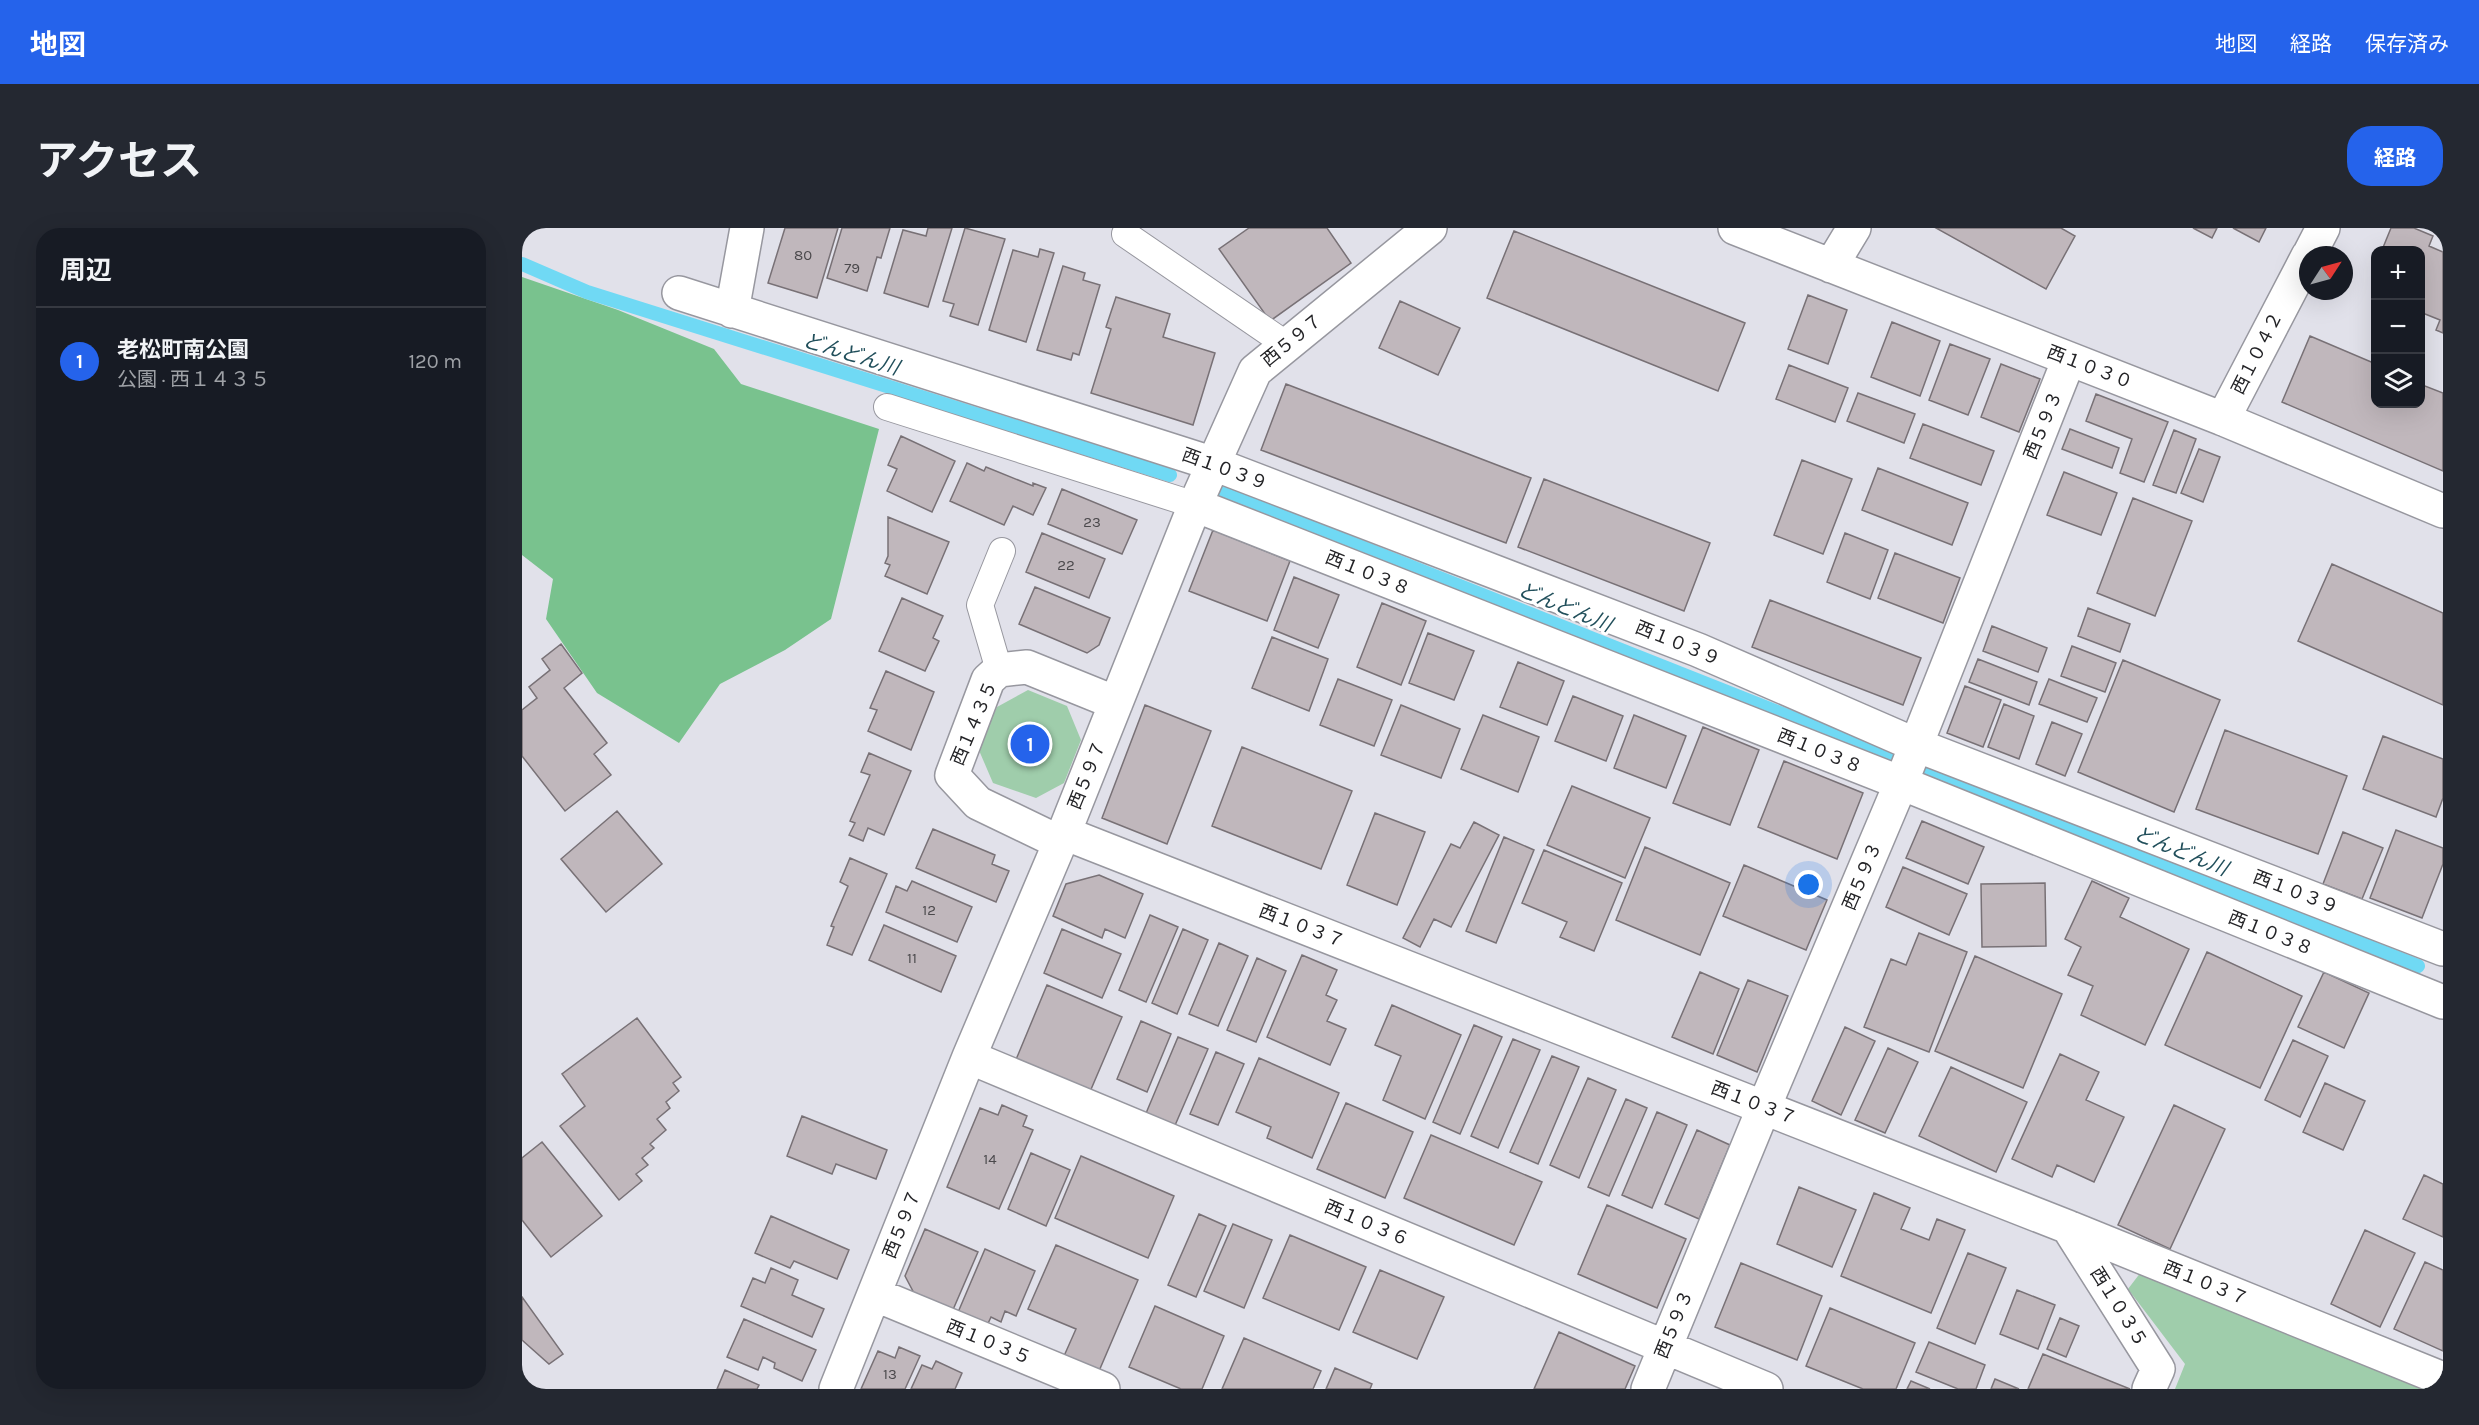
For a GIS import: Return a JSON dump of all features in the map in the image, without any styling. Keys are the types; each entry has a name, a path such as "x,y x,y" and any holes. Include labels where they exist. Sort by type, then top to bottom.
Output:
{"street":[{"path":"732,311 747,228"},
{"name":"西５９７","path":"836,1389 1195,505 1255,371 1430,228"},
{"name":"西１０３０","path":"1735,228 2223,419 2443,512"},
{"path":"1831,266 1854,228"},
{"name":"西１０４２","path":"2313,246 2323,228"},
{"name":"西１０４２","path":"2223,419 2299,273"},
{"name":"西１０３９","path":"679,293 1214,464 1698,650 1916,745 2443,949"},
{"name":"西５９３","path":"1648,1389 1901,783 2069,359"},
{"name":"西１０３８","path":"1195,505 1901,783 2443,1002"},
{"name":"西１４３５","path":"1061,838 978,803 952,775 988,680 999,670 1027,667 1116,703"},
{"name":"西１０３７","path":"1061,838 1764,1107 2443,1379"},
{"name":"西１０３６","path":"969,1057 1766,1389"},
{"name":"西１０３５","path":"2068,1227 2158,1369 2149,1389"},
{"name":"西１０３５","path":"874,1294 1103,1389"}],"lane":[{"path":"1125,234 1287,345"},
{"path":"887,407 1195,505"},
{"path":"999,670 980,605 1002,551"}],"green space":[{"path":"522,277 618,310 714,349 741,384 879,429 831,619 785,650 720,684 679,743 597,693 546,619 553,579 522,555"},
{"path":"1028,690 1067,706 1081,740 1064,783 1036,798 993,783 978,748 997,707"},
{"path":"2141,1272 2434,1389 2175,1389 2185,1364 2128,1289"}],"building":[{"path":"785,228 838,228 817,298 768,283"},
{"path":"842,228 890,228 881,258 877,257 867,291 827,278"},
{"path":"928,228 952,228 928,307 884,293 903,230 926,236"},
{"path":"965,228 1005,239 978,325 950,316 954,304 943,301"},
{"path":"1249,228 1327,228 1351,263 1270,321 1219,249"},
{"path":"1936,228 2061,228 2075,236 2046,289"},
{"path":"2193,228 2217,228 2212,238"},
{"path":"2233,228 2266,228 2259,242"},
{"path":"2391,228 2414,228 2433,236 2429,246 2443,252 2443,333 2436,330 2440,320 2425,314 2425,246 2384,246"},
{"path":"1514,231 1745,323 1718,391 1487,298"},
{"path":"1040,249 1054,253 1026,342 989,330 1013,250 1038,257"},
{"path":"1063,266 1085,273 1083,280 1100,285 1079,355 1073,353 1071,360 1037,350"},
{"path":"1808,295 1847,310 1828,364 1788,349"},
{"path":"1116,297 1170,314 1163,337 1215,353 1193,425 1091,393 1111,329 1106,327"},
{"path":"1400,301 1460,328 1438,375 1379,348"},
{"path":"1892,322 1940,341 1920,396 1871,377"},
{"path":"2310,336 2371,362 2371,408 2425,408 2425,386 2443,393 2443,471 2282,402"},
{"path":"1950,344 1990,359 1968,415 1929,400"},
{"path":"2001,364 2040,379 2019,432 1981,417"},
{"path":"1789,365 1848,388 1835,422 1776,399"},
{"path":"1286,384 1531,478 1506,543 1261,450"},
{"path":"1858,393 1915,414 1904,443 1847,421"},
{"path":"2096,394 2168,422 2144,482 2120,473 2132,439 2086,421"},
{"path":"1923,424 1994,451 1981,485 1910,458"},
{"path":"2070,429 2119,448 2112,468 2062,449"},
{"path":"2174,430 2196,439 2176,493 2153,485"},
{"path":"901,436 955,461 932,512 887,491 897,469 888,465"},
{"path":"2199,449 2220,457 2203,502 2181,493"},
{"path":"1802,460 1852,479 1823,554 1774,535"},
{"path":"967,463 984,471 986,467 1033,486 1033,483 1046,488 1033,515 1013,506 1004,525 950,501"},
{"path":"1878,468 1968,503 1952,545 1862,510"},
{"path":"2064,472 2117,493 2101,535 2047,515"},
{"path":"1544,479 1710,543 1684,611 1518,547"},
{"path":"1062,489 1137,520 1122,554 1048,524"},
{"path":"2133,498 2192,521 2155,616 2097,593"},
{"path":"888,517 949,542 927,594 885,576 890,565 885,563 888,556"},
{"path":"1213,530 1290,561 1267,621 1189,591"},
{"path":"1042,533 1105,559 1089,598 1026,572"},
{"path":"1845,533 1888,550 1870,599 1827,582"},
{"path":"1895,553 1960,578 1943,623 1878,598"},
{"path":"2332,564 2443,613 2443,705 2298,641"},
{"path":"1294,577 1339,595 1318,648 1274,630"},
{"path":"1035,587 1110,618 1099,645 1087,653 1019,624"},
{"path":"902,598 943,616 933,638 939,641 925,671 879,651"},
{"path":"1770,600 1921,658 1903,705 1752,647"},
{"path":"1382,603 1426,621 1401,685 1357,667"},
{"path":"2088,608 2130,624 2120,652 2078,636"},
{"path":"1992,626 2047,648 2038,672 1983,651"},
{"path":"1428,633 1474,651 1454,700 1409,683"},
{"path":"1272,637 1328,659 1309,711 1252,688"},
{"path":"561,644 582,673 564,688 607,743 594,754 611,775 565,811 522,756 522,710 537,698 529,687 550,670 542,659"},
{"path":"2072,646 2116,663 2105,692 2061,676"},
{"path":"1978,659 2037,682 2029,705 1969,682"},
{"path":"2123,660 2220,700 2174,812 2078,772"},
{"path":"1518,662 1564,681 1547,725 1500,707"},
{"path":"886,671 934,692 911,750 868,731 877,710 870,708"},
{"path":"1338,679 1392,700 1374,746 1320,725"},
{"path":"2049,679 2097,698 2087,722 2039,704"},
{"path":"1965,686 2001,700 1983,747 1947,733"},
{"path":"1573,696 1623,716 1606,761 1555,741"},
{"path":"2004,704 2034,716 2019,759 1988,747"},
{"path":"1145,705 1211,731 1167,844 1102,818"},
{"path":"1401,705 1460,729 1441,778 1381,755"},
{"path":"1483,715 1539,737 1518,792 1461,769"},
{"path":"1634,715 1686,736 1666,788 1614,768"},
{"path":"2052,722 2082,734 2065,776 2036,764"},
{"path":"1703,727 1759,750 1730,825 1673,803"},
{"path":"2225,730 2347,776 2318,854 2196,809"},
{"path":"2383,736 2443,759 2443,798 2436,817 2363,789"},
{"path":"1242,747 1352,791 1321,869 1212,826"},
{"path":"869,753 911,771 884,835 868,828 863,841 849,835 855,823 850,821 870,775 861,772"},
{"path":"1784,761 1863,793 1837,859 1758,827"},
{"path":"1572,786 1650,818 1625,878 1547,845"},
{"path":"617,811 662,864 606,912 561,859"},
{"path":"1375,813 1425,832 1397,905 1347,885"},
{"path":"1922,821 1984,847 1968,884 1906,858"},
{"path":"1474,822 1499,835 1451,927 1434,919 1420,947 1403,938 1451,844 1460,848"},
{"path":"933,829 995,855 992,864 1009,871 996,902 916,868"},
{"path":"2396,830 2443,848 2443,864 2422,918 2370,898"},
{"path":"2343,832 2383,848 2362,899 2323,884"},
{"path":"1504,837 1534,850 1496,943 1466,931"},
{"path":"1645,847 1730,883 1700,955 1616,920"},
{"path":"1544,850 1622,883 1594,951 1560,937 1567,922 1522,903"},
{"path":"850,858 887,874 852,955 827,945 834,927 831,926 848,886 840,882"},
{"path":"1744,865 1827,900 1806,950 1723,916"},
{"path":"1903,867 1967,894 1949,935 1886,907"},
{"path":"1099,875 1143,894 1125,938 1105,929 1102,938 1053,916 1066,884"},
{"path":"912,881 972,907 957,942 886,912 896,886 907,891"},
{"path":"2092,881 2129,898 2120,917 2189,949 2145,1045 2081,1015 2093,986 2068,975 2081,947 2065,939"},
{"path":"2045,883 2046,946 1982,947 1981,884"},
{"path":"1150,915 1178,927 1146,1002 1119,990"},
{"path":"884,925 956,956 941,992 869,960"},
{"path":"1062,929 1121,954 1102,998 1044,973"},
{"path":"1183,929 1208,940 1177,1014 1152,1003"},
{"path":"1919,933 1967,952 1929,1052 1864,1027 1891,959 1906,965"},
{"path":"1219,943 1248,956 1218,1026 1189,1014"},
{"path":"2207,952 2302,996 2260,1088 2165,1045"},
{"path":"1302,955 1337,970 1326,995 1337,1000 1327,1021 1346,1029 1330,1065 1267,1037"},
{"path":"1975,956 2062,994 2023,1088 1935,1051"},
{"path":"1257,958 1286,971 1256,1042 1227,1030"},
{"path":"1700,972 1739,989 1713,1054 1672,1037"},
{"path":"2324,972 2369,993 2344,1048 2298,1027"},
{"path":"1748,980 1788,996 1757,1072 1717,1055"},
{"path":"1047,985 1122,1017 1089,1094 1015,1062"},
{"path":"1392,1005 1461,1035 1425,1119 1383,1100 1401,1056 1375,1045"},
{"path":"637,1018 681,1077 673,1083 679,1091 666,1102 670,1108 657,1119 666,1130 650,1144 654,1148 642,1158 648,1165 636,1174 642,1181 619,1200 560,1126 585,1106 562,1074"},
{"path":"1141,1021 1171,1034 1147,1092 1117,1079"},
{"path":"1474,1025 1502,1037 1460,1134 1433,1122"},
{"path":"1845,1027 1875,1041 1841,1115 1812,1101"},
{"path":"1178,1037 1208,1049 1173,1130 1144,1118"},
{"path":"1513,1039 1540,1050 1498,1148 1471,1136"},
{"path":"2293,1040 2328,1056 2300,1117 2265,1100"},
{"path":"1888,1048 1918,1062 1885,1133 1855,1120"},
{"path":"1216,1052 1244,1064 1218,1125 1190,1114"},
{"path":"2060,1054 2099,1072 2086,1100 2124,1117 2094,1182 2057,1165 2052,1177 2012,1159"},
{"path":"1552,1056 1579,1067 1538,1164 1510,1152"},
{"path":"1259,1058 1339,1093 1312,1158 1267,1138 1271,1127 1236,1112"},
{"path":"1951,1067 2027,1102 1996,1172 1919,1136"},
{"path":"1588,1078 1616,1090 1579,1178 1550,1165"},
{"path":"2325,1083 2365,1101 2343,1150 2303,1132"},
{"path":"1626,1099 1647,1108 1609,1196 1588,1187"},
{"path":"1346,1103 1413,1132 1385,1198 1317,1169"},
{"path":"1002,1105 1027,1116 1023,1126 1033,1130 999,1209 947,1187 980,1108 998,1115"},
{"path":"2174,1105 2225,1129 2170,1249 2118,1225"},
{"path":"1657,1112 1687,1125 1652,1208 1622,1195"},
{"path":"802,1116 887,1150 876,1179 836,1164 832,1174 787,1156"},
{"path":"1697,1130 1730,1145 1699,1219 1665,1204"},
{"path":"1431,1135 1542,1182 1514,1245 1404,1198"},
{"path":"542,1142 602,1216 551,1257 522,1220 522,1158"},
{"path":"1031,1153 1070,1170 1046,1226 1008,1209"},
{"path":"1081,1156 1174,1196 1148,1258 1055,1218"},
{"path":"2424,1175 2443,1184 2443,1237 2403,1219"},
{"path":"1799,1187 1856,1210 1832,1267 1777,1244"},
{"path":"1874,1193 1910,1208 1901,1229 1929,1240 1937,1219 1965,1230 1931,1313 1841,1276"},
{"path":"1607,1205 1686,1239 1657,1308 1578,1274"},
{"path":"1199,1214 1226,1226 1196,1297 1168,1285"},
{"path":"771,1216 849,1250 837,1279 794,1261 790,1268 755,1253"},
{"path":"1233,1224 1272,1240 1244,1308 1204,1291"},
{"path":"925,1229 978,1252 952,1312 915,1295 905,1276"},
{"path":"2365,1230 2415,1253 2380,1327 2331,1304"},
{"path":"1290,1235 1366,1267 1339,1330 1263,1298"},
{"path":"1056,1245 1138,1280 1099,1371 1064,1356 1076,1329 1028,1309"},
{"path":"985,1249 1035,1271 1016,1316 1005,1311 1001,1322 991,1317 985,1330 956,1317"},
{"path":"1968,1253 2006,1268 1975,1344 1937,1328"},
{"path":"2425,1262 2443,1270 2443,1351 2394,1329"},
{"path":"1741,1263 1822,1296 1797,1360 1715,1327"},
{"path":"771,1268 798,1280 792,1295 824,1309 812,1337 741,1306 753,1278 765,1283"},
{"path":"1380,1270 1444,1297 1417,1359 1353,1332"},
{"path":"2017,1290 2055,1305 2038,1349 2000,1334"},
{"path":"522,1297 563,1354 549,1364 522,1340"},
{"path":"1155,1306 1224,1336 1202,1389 1181,1389 1129,1367"},
{"path":"1830,1308 1915,1343 1896,1389 1863,1389 1806,1366"},
{"path":"2060,1318 2079,1326 2066,1357 2047,1349"},
{"path":"744,1319 816,1350 802,1381 774,1368 775,1363 763,1357 758,1370 727,1357"},
{"path":"1559,1332 1635,1366 1625,1389 1534,1389"},
{"path":"1244,1338 1321,1371 1313,1389 1222,1389"},
{"path":"1929,1342 1985,1365 1976,1389 1958,1389 1916,1372"},
{"path":"899,1347 920,1356 905,1389 861,1389 878,1351 895,1358"},
{"path":"2043,1354 2130,1389 2028,1389"},
{"path":"936,1361 962,1373 955,1389 911,1389 922,1365 932,1369"},
{"path":"1335,1368 1372,1384 1370,1389 1326,1389"},
{"path":"725,1370 759,1385 757,1389 717,1389"},
{"path":"1995,1379 2019,1389 1991,1389"},
{"path":"1911,1381 1930,1389 1907,1389"}],"waterway":[{"name":"どんどん川","path":"522,264 587,292 1170,475"},
{"name":"どんどん川","path":"1225,493 1891,757"},
{"name":"どんどん川","path":"1930,772 2418,966"}],"place":[{"name":"老松町南公園","path":"1030,744"}]}
